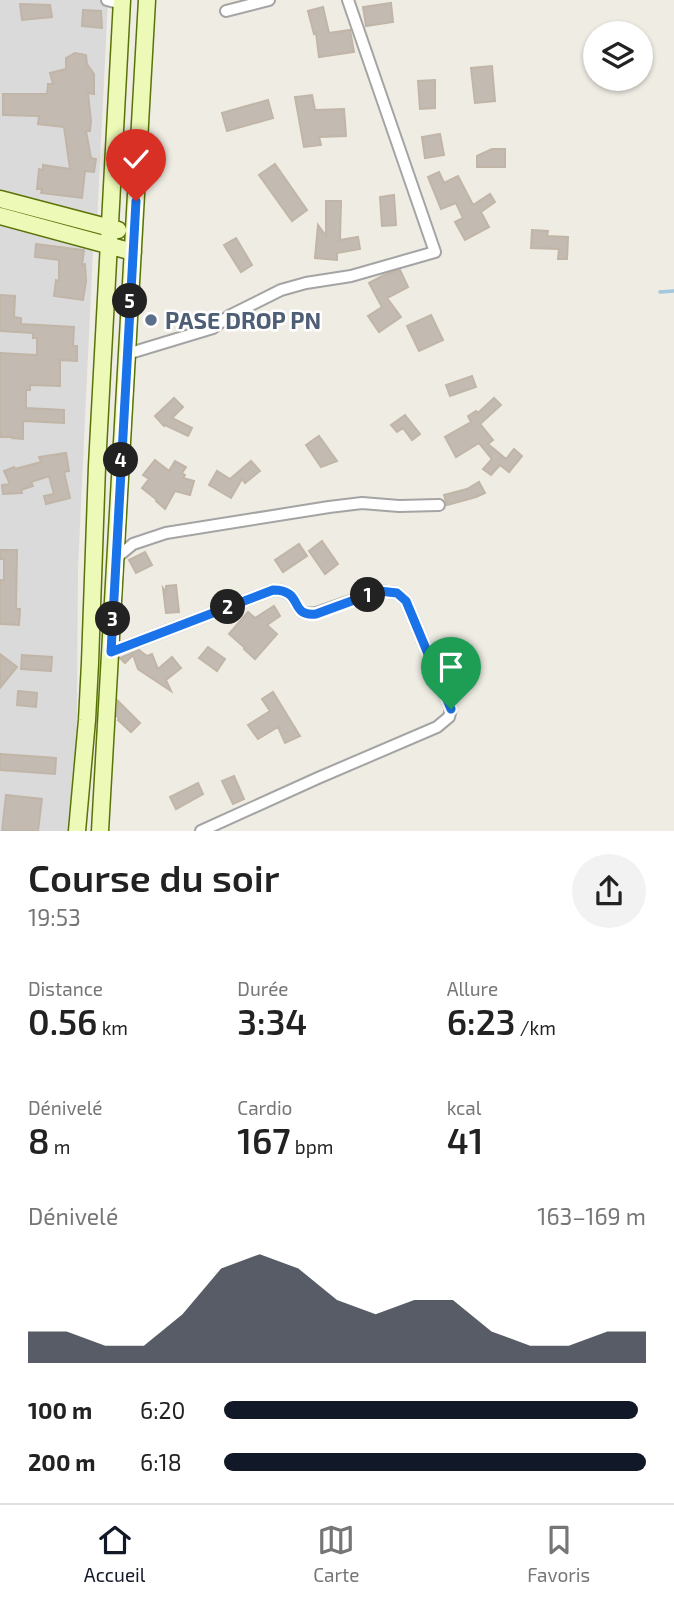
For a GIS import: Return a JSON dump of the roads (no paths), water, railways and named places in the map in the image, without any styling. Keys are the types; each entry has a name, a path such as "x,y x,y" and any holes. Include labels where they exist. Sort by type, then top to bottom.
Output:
{"main road":[{"path":"100,831 147,0"},
{"path":"77,831 88,697 110,227 117,1"},
{"path":"0,199 134,234"},
{"path":"0,216 133,252"}],"street":[{"path":"226,11 269,0"},
{"path":"127,354 213,328 229,316 281,290 351,276 435,252 348,0"},
{"path":"116,558 133,544 166,533 362,503 439,505"},
{"path":"111,652 273,590 284,590 292,595 301,611 307,615 379,591 397,593 406,601 451,709 449,716 437,727 201,831"}],"waterway":[{"path":"660,292 674,291"}],"place":[{"name":"PASE DROP PN","path":"151,320"}]}
